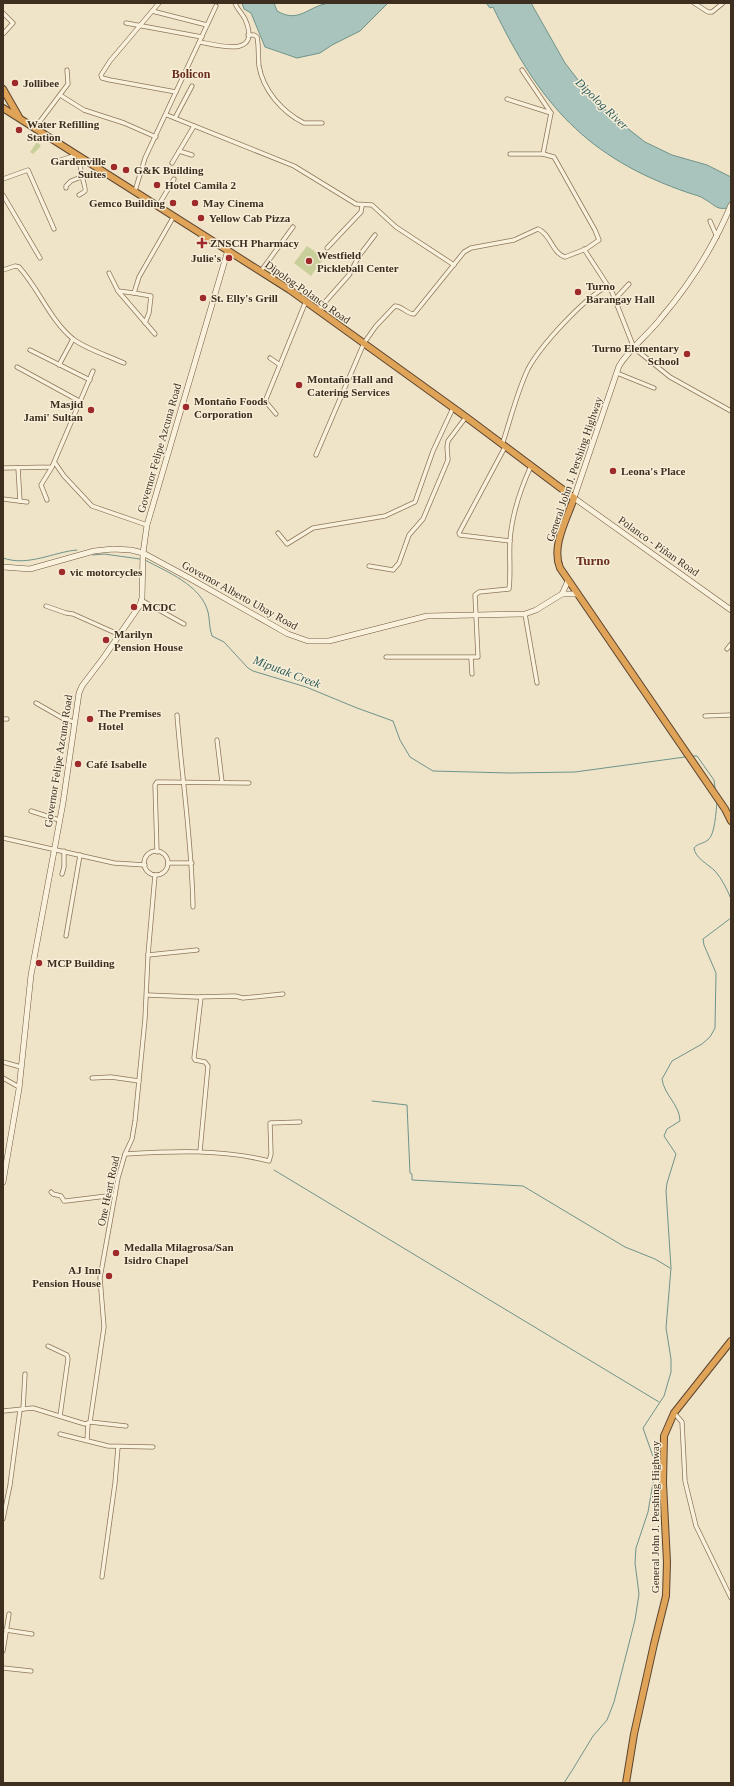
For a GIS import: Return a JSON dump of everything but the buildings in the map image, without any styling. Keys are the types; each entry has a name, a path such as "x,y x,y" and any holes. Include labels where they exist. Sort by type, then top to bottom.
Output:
{"highway":[{"path":"3,89 20,118"},
{"path":"3,108 6,107 9,101"},
{"name":"Dipolog-Polanco Road","path":"3,108 306,301 466,417 574,498"},
{"name":"General John J. Pershing Highway","path":"574,498 559,543 557,554 558,562 568,581 721,803 731,821"},
{"name":"General John J. Pershing Highway","path":"626,1783 634,1734 666,1596 668,1569 664,1445 667,1427 674,1413 731,1341"}],"main road":[{"name":"General John J. Pershing Highway","path":"574,498 617,373 623,360 670,309 717,238 731,205"},
{"name":"Governor Felipe Azcuna Road","path":"3,1178 19,1087 31,975 59,820 78,693 120,635 141,600 143,558 147,525 228,250"},
{"name":"Polanco - Piñan Road","path":"574,498 731,610"},
{"name":"Governor Alberto Ubay Road","path":"3,567 30,569 81,554 119,549 192,579 288,634 308,641 329,641 427,616 525,614 536,610 562,594"},
{"path":"568,581 562,594 577,594"}],"street":[{"path":"159,3 102,71 101,77 176,92"},
{"path":"200,42 238,47 246,41 248,35 245,20 235,3"},
{"path":"694,3 708,12 712,12 723,3"},
{"path":"135,191 145,158 216,6"},
{"path":"152,11 207,26"},
{"path":"3,13 13,23 3,34"},
{"path":"126,23 202,37"},
{"path":"248,35 254,35 257,37 260,70 275,100 304,124 322,123"},
{"path":"35,128 68,84 67,70"},
{"path":"522,70 551,113 542,154"},
{"path":"175,118 192,86"},
{"path":"60,95 84,110 124,123 156,137"},
{"path":"507,99 551,113"},
{"path":"166,115 300,168 351,202 362,206 371,204 396,227 454,265"},
{"path":"172,163 194,126"},
{"path":"179,151 192,155"},
{"path":"316,455 364,343 376,326 395,306 399,306 411,314 414,314 467,250 514,240 538,229 543,231 562,257 568,257 597,243 598,236 554,157 542,154 510,154"},
{"path":"55,162 79,156 81,177 86,189 79,195"},
{"path":"3,179 28,170 54,229"},
{"path":"66,188 71,181 81,177"},
{"path":"158,206 174,179"},
{"path":"3,195 40,258"},
{"path":"327,248 361,212 362,206"},
{"path":"134,293 139,277 174,216"},
{"path":"710,221 717,238"},
{"path":"261,271 293,227"},
{"path":"318,310 349,275 359,256 375,235"},
{"path":"584,250 615,299 628,336 634,348 675,379 731,410"},
{"path":"3,270 14,266 19,267 38,292 49,311 73,339 124,363"},
{"path":"109,273 118,291 155,334"},
{"path":"615,299 629,284"},
{"path":"510,541 460,535 459,533 504,446 524,379 531,365 550,340 585,302 599,290 608,286"},
{"path":"118,291 151,296 149,313 145,323"},
{"path":"276,414 266,402 306,301"},
{"path":"59,365 73,339"},
{"path":"30,350 90,380"},
{"path":"270,358 280,365"},
{"path":"16,367 80,402"},
{"path":"48,500 41,485 55,463 94,371"},
{"path":"617,373 654,388"},
{"path":"278,533 287,544 313,528 385,516 416,502 433,451 453,408"},
{"path":"369,566 393,570 397,566 409,535 423,519 448,460 448,441 466,417"},
{"path":"55,463 69,482 92,506 147,525"},
{"path":"386,657 471,658 478,656 474,597 476,593 509,589 510,541 518,496 531,466"},
{"path":"3,468 52,467"},
{"path":"18,468 20,502"},
{"path":"3,499 27,502"},
{"path":"141,600 184,624"},
{"path":"46,606 66,613 74,614 120,635"},
{"path":"525,614 537,683"},
{"path":"727,649 731,644"},
{"path":"471,658 472,674"},
{"path":"36,703 64,719 74,722"},
{"path":"177,715 182,782 192,863 193,907"},
{"path":"705,716 731,715"},
{"path":"217,740 222,782"},
{"path":"157,852 155,785 160,782 249,783"},
{"path":"30,811 59,820"},
{"path":"3,838 54,848 114,863 145,865"},
{"path":"62,874 64,867 64,851"},
{"path":"157,852 163,854 168,863 164,872 155,875 147,871 145,865 148,856 157,852"},
{"path":"66,936 80,855"},
{"path":"168,863 192,863"},
{"name":"One Heart Road","path":"87,1440 104,1327 100,1278 115,1194 125,1154 132,1139 139,1081 147,995 148,955 155,875"},
{"path":"148,955 197,950"},
{"path":"147,995 201,997 235,996 243,998 283,994"},
{"path":"200,1151 208,1066 205,1062 195,1060 194,1058 201,997"},
{"path":"3,1062 21,1067"},
{"path":"92,1078 111,1077 139,1081"},
{"path":"3,1078 19,1087"},
{"path":"125,1154 200,1151 241,1154 269,1161 271,1160 270,1123 300,1122"},
{"path":"51,1192 60,1196 66,1201 115,1194"},
{"path":"48,1346 67,1355 68,1359 60,1416"},
{"path":"3,1518 10,1486 22,1410 25,1374"},
{"path":"3,1411 32,1408 89,1423 126,1426"},
{"path":"674,1413 682,1422 685,1481 696,1526 731,1598"},
{"path":"60,1434 118,1447 153,1447"},
{"path":"102,1577 115,1483 118,1447"},
{"path":"3,1650 8,1614"},
{"path":"5,1632 32,1634"},
{"path":"3,1668 31,1671"}],"green space":[{"path":"37,142 41,146 33,154 30,152"},
{"name":"Westfield Pickleball Center","path":"307,246 324,258 311,276 294,263"}],"water":[{"path":"335,2 388,3 360,31 332,45 320,53 297,58 265,47 251,13 244,9 242,3 274,3 277,11 291,16 298,15 315,7"},
{"path":"486,3 531,3 565,63 592,98 645,142 672,155 707,165 731,177 731,208 717,207 700,197 653,179 621,163 594,144 570,123 548,99 510,41 493,7 490,8"}],"waterway":[{"name":"Miputak Creek","path":"3,558 22,561 77,550"},
{"name":"Miputak Creek","path":"93,555 104,554 140,559"},
{"path":"145,560 182,580 198,594 208,612 212,636 224,642 248,668 253,671 306,687 393,721 400,740 410,757 433,771 509,773 575,772 685,757"},
{"path":"693,756 697,756 714,780 715,788"},
{"path":"717,802 715,822 712,833 708,840 694,848 699,858 718,874 731,899"},
{"path":"564,1783 593,1736 607,1720 614,1702 635,1620 639,1594 635,1563 636,1548 648,1512 656,1465 643,1428 664,1396 671,1372 671,1359 666,1328 671,1268 666,1191 676,1154 664,1136 667,1129 680,1121 675,1105 663,1085 662,1079 672,1061 702,1044 710,1037 715,1028 716,973 704,945 703,939 731,918"},
{"path":"372,1101 407,1105 410,1173 412,1174 412,1180 523,1186 625,1247 655,1259 670,1268"},
{"path":"274,1170 659,1402"}],"place":[{"name":"Jollibee","path":"15,83"},
{"name":"Water Refilling Station","path":"19,130"},
{"name":"Gardenville Suites","path":"114,167"},
{"name":"G&K Building","path":"126,170"},
{"name":"Hotel Camila 2","path":"157,185"},
{"name":"Gemco Building","path":"173,203"},
{"name":"May Cinema","path":"195,203"},
{"name":"Yellow Cab Pizza","path":"201,218"},
{"name":"ZNSCH Pharmacy","path":"202,243"},
{"name":"Julie's","path":"229,258"},
{"name":"Westfield Pickleball Center","path":"309,261"},
{"name":"Turno Barangay Hall","path":"578,292"},
{"name":"St. Elly's Grill","path":"203,298"},
{"name":"Turno Elementary School","path":"687,354"},
{"name":"Montaño Hall and Catering Services","path":"299,385"},
{"name":"Montaño Foods Corporation","path":"186,407"},
{"name":"Masjid Jami' Sultan","path":"91,410"},
{"name":"Leona's Place","path":"613,471"},
{"name":"vic motorcycles","path":"62,572"},
{"name":"MCDC","path":"134,607"},
{"name":"Marilyn Pension House","path":"106,640"},
{"name":"The Premises Hotel","path":"90,719"},
{"name":"Café Isabelle","path":"78,764"},
{"name":"MCP Building","path":"39,963"},
{"name":"Medalla Milagrosa/San Isidro Chapel","path":"116,1253"},
{"name":"AJ Inn Pension House","path":"109,1276"}],"district":[{"name":"Bolicon","path":"191,74"},
{"name":"Turno","path":"593,560"}],"water label":[{"name":"Dipolog River","path":"602,104"}]}
